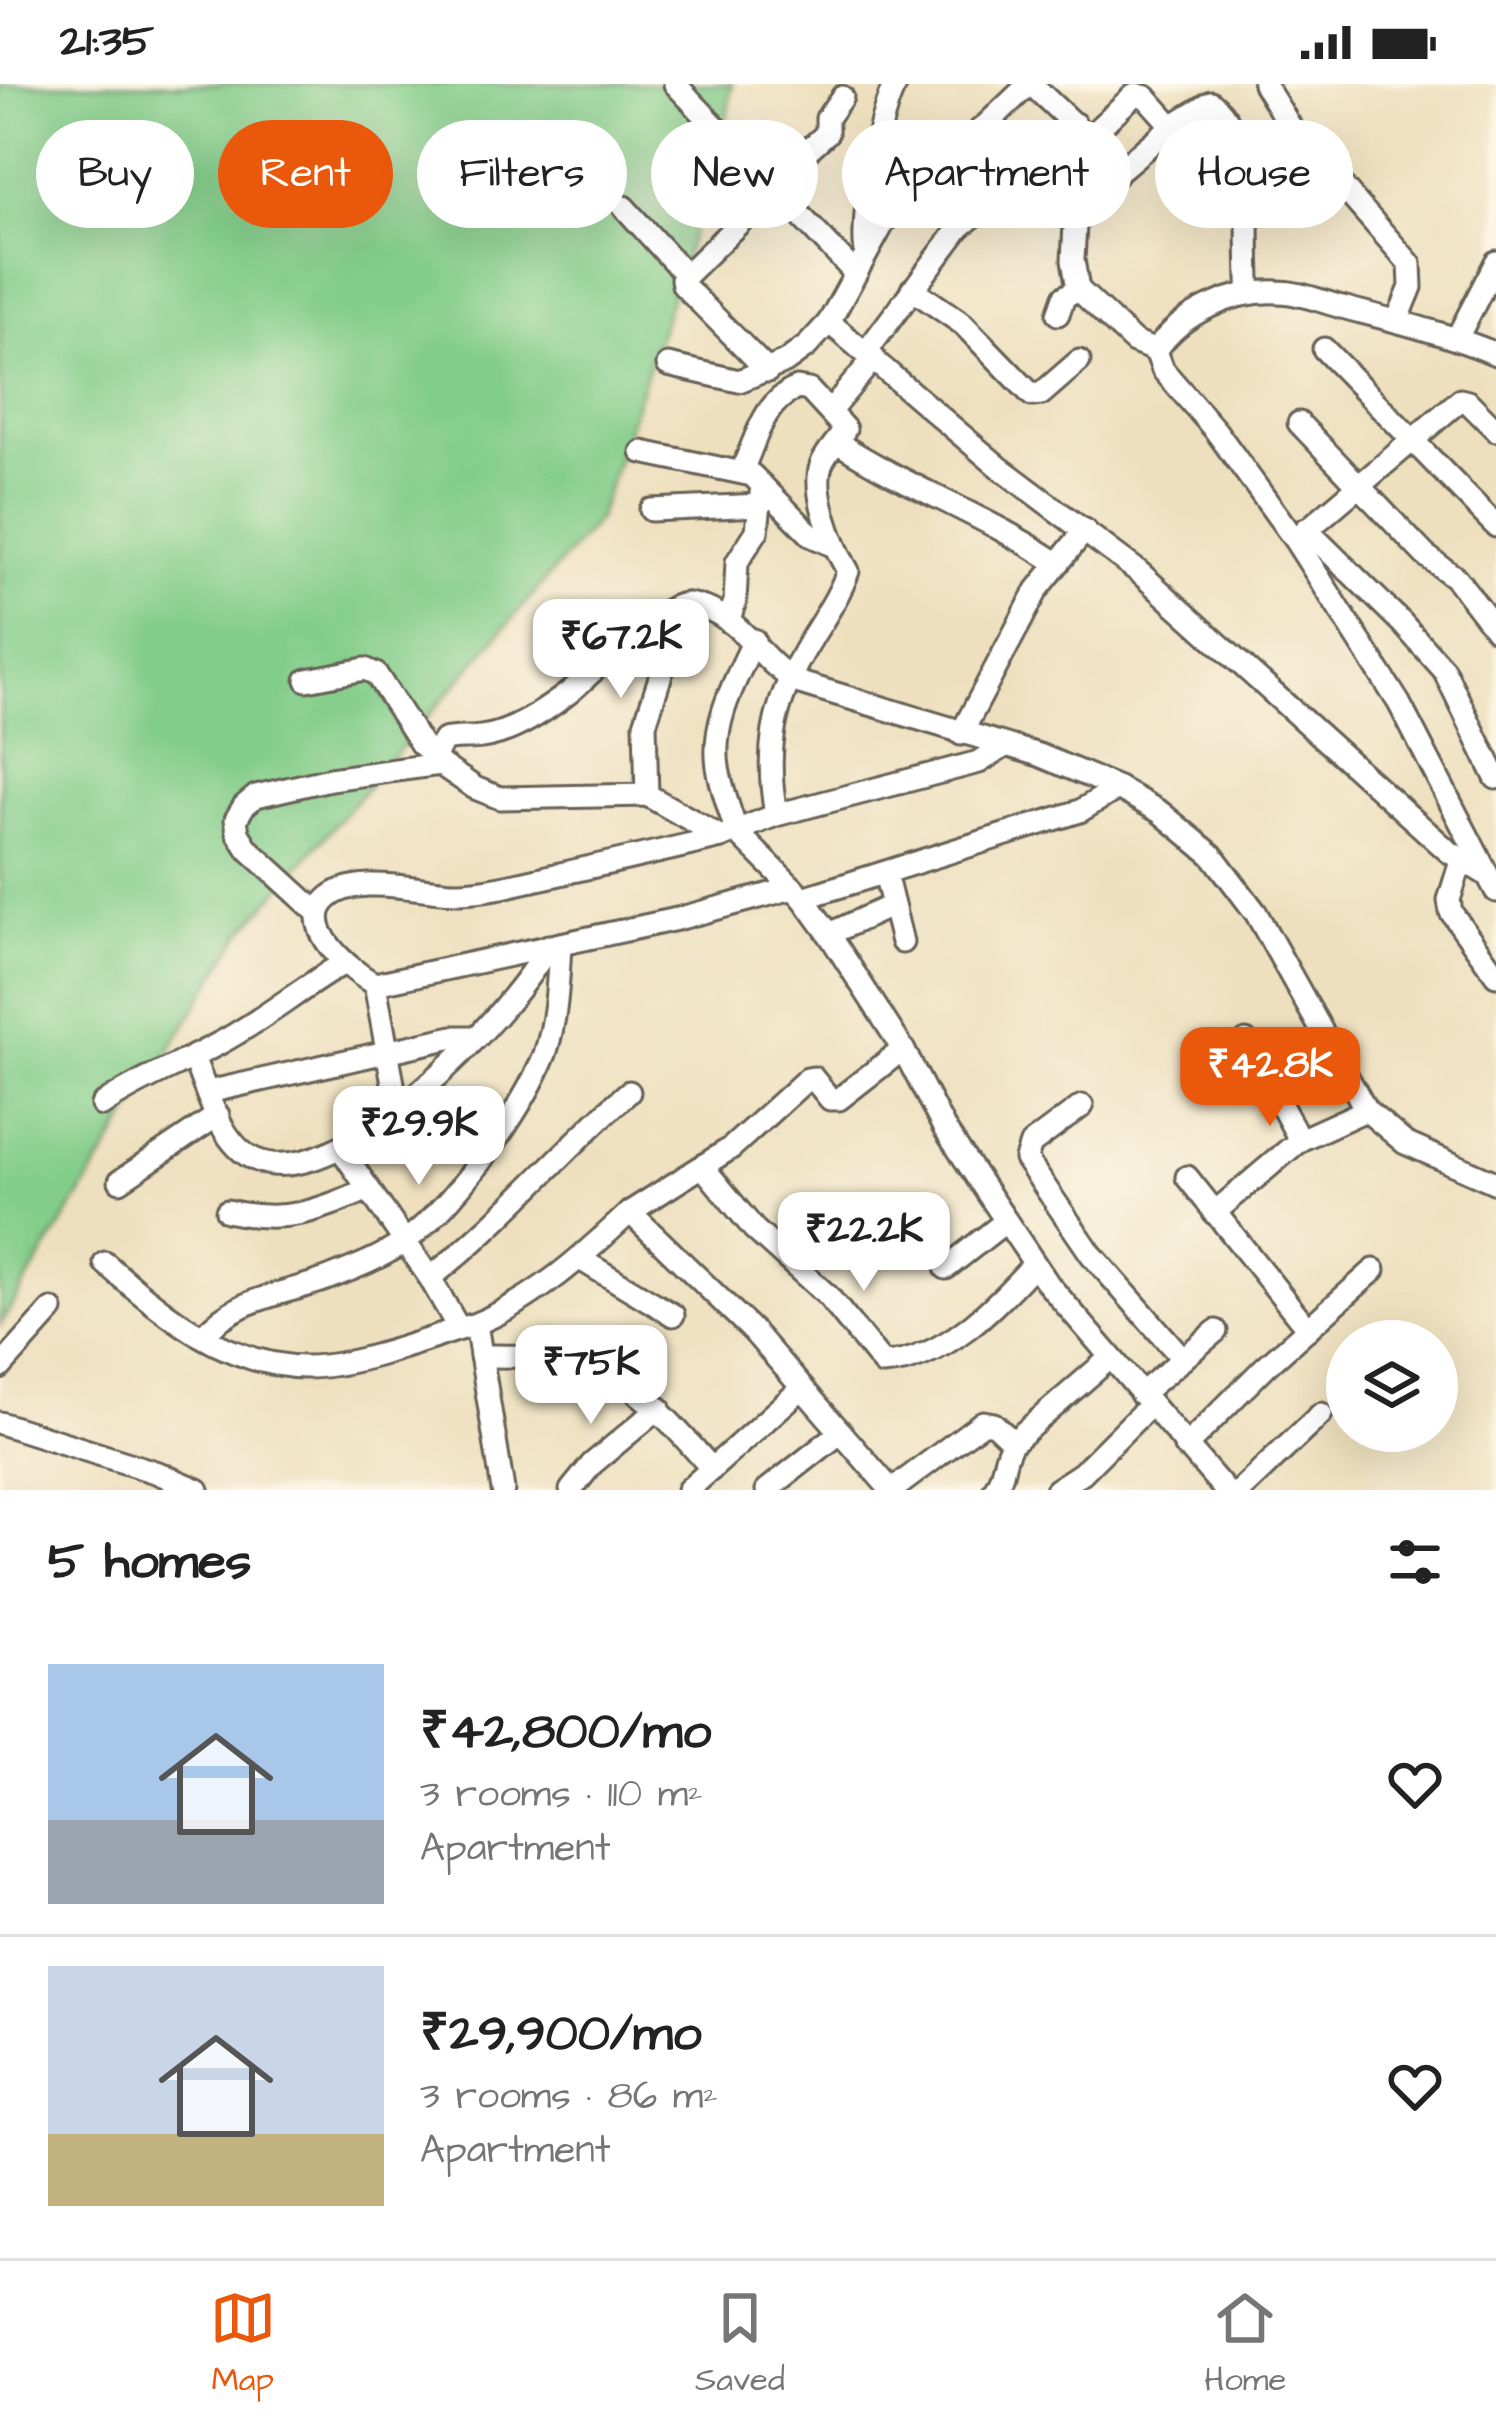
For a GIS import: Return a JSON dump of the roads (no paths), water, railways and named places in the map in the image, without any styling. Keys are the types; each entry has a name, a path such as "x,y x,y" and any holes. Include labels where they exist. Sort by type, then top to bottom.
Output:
{"street":[{"path":"675,84 708,120"},
{"path":"866,252 866,208 887,104 896,84"},
{"path":"1264,84 1290,125 1410,264 1411,286 1397,321"},
{"path":"668,365 739,381 768,370 807,346 830,322 899,195 985,126 1023,86 1068,120"},
{"path":"1098,120 1136,94 1166,120"},
{"path":"818,143 827,134 827,118 842,97"},
{"path":"1182,120 1210,102 1225,120"},
{"path":"1131,162 1155,141"},
{"path":"627,210 684,273"},
{"path":"730,228 684,273 682,285 768,370"},
{"path":"811,228 855,273"},
{"path":"830,410 958,228"},
{"path":"1075,228 1078,289 1134,342 1156,351 1163,370 1300,535 1399,703 1490,882"},
{"path":"1247,228 1250,293"},
{"path":"1457,338 1496,262"},
{"path":"912,289 964,324 1032,395 1041,394 1079,361"},
{"path":"1058,314 1064,297 1078,289"},
{"path":"1156,351 1186,321 1250,293 1282,291 1457,338 1496,354"},
{"path":"830,322 1013,478 1139,572 1304,725 1490,882"},
{"path":"1324,349 1496,526"},
{"path":"742,470 762,418 787,392 803,388 845,429 820,470 832,545 848,571 789,677 778,710 768,771 776,815"},
{"path":"1300,535 1460,400 1496,430"},
{"path":"1299,424 1425,555 1456,578 1496,630"},
{"path":"837,442 908,485 1000,527 1057,563"},
{"path":"642,452 742,470 761,495 812,536 832,545"},
{"path":"651,510 761,495"},
{"path":"728,621 735,602 737,562 753,542 761,495"},
{"path":"961,734 1017,624 1085,530"},
{"path":"1300,535 1402,623 1444,670 1496,778"},
{"path":"437,760 444,740 497,734 554,703 624,642 674,607 691,604 754,640 776,669 789,677 1039,755 1118,788 1160,812 1212,855 1233,880 1277,944 1366,1110 1405,1143 1496,1183"},
{"path":"647,795 645,724 674,634 674,607"},
{"path":"728,834 718,768 720,721 754,640"},
{"path":"307,680 365,669 376,674 421,744 475,788 500,798 647,795 728,834 798,893 903,1048 944,1128 1034,1264 1225,1490"},
{"path":"398,1111 375,984 344,963 320,928 318,913 326,900 341,891 398,886 464,892 728,834 776,815 979,763 1005,746"},
{"path":"318,913 248,849 236,818 244,806 256,796 437,760"},
{"path":"375,984 885,874 1080,811 1118,788"},
{"path":"1461,861 1449,900 1451,912 1496,975"},
{"path":"885,874 902,943"},
{"path":"830,934 893,905"},
{"path":"193,1057 218,1115 251,1158 273,1164 341,1149 398,1111 522,988 554,945"},
{"path":"203,1336 229,1311 376,1258 405,1241 460,1187 531,1082 551,1030 554,945"},
{"path":"102,1105 147,1076 245,1028 344,963"},
{"path":"208,1092 453,1037 475,1037"},
{"path":"1246,1041 1300,1141"},
{"path":"105,1263 157,1310 243,1354 310,1367 349,1360 467,1327 517,1307 580,1259 630,1212 731,1148 807,1079 813,1078 830,1099 839,1100 903,1048"},
{"path":"430,1278 502,1217 563,1150 629,1092"},
{"path":"1082,1106 1031,1144 1026,1159 1091,1254 1183,1359"},
{"path":"1214,1213 1300,1141 1366,1110"},
{"path":"120,1181 218,1115"},
{"path":"341,1149 467,1327 481,1356 503,1490"},
{"path":"703,1167 754,1229 828,1296 883,1364 958,1337 997,1305 1034,1264"},
{"path":"1187,1177 1308,1329"},
{"path":"226,1210 260,1218 291,1218 369,1190"},
{"path":"630,1212 752,1331 892,1490 983,1422 994,1424 1013,1442"},
{"path":"946,1268 1006,1221"},
{"path":"580,1259 674,1315"},
{"path":"1185,1447 1374,1270"},
{"path":"0,1368 52,1310"},
{"path":"1056,1490 1097,1459 1183,1359 1216,1331"},
{"path":"481,1356 572,1360 619,1379 659,1408 712,1469"},
{"path":"994,1490 1002,1480 1013,1442 1110,1358"},
{"path":"688,1490 802,1388"},
{"path":"571,1490 592,1464 659,1408"},
{"path":"1241,1490 1321,1414"},
{"path":"0,1424 158,1473 197,1490"},
{"path":"767,1490 841,1432"},
{"path":"513,1490 523,1490"}]}
